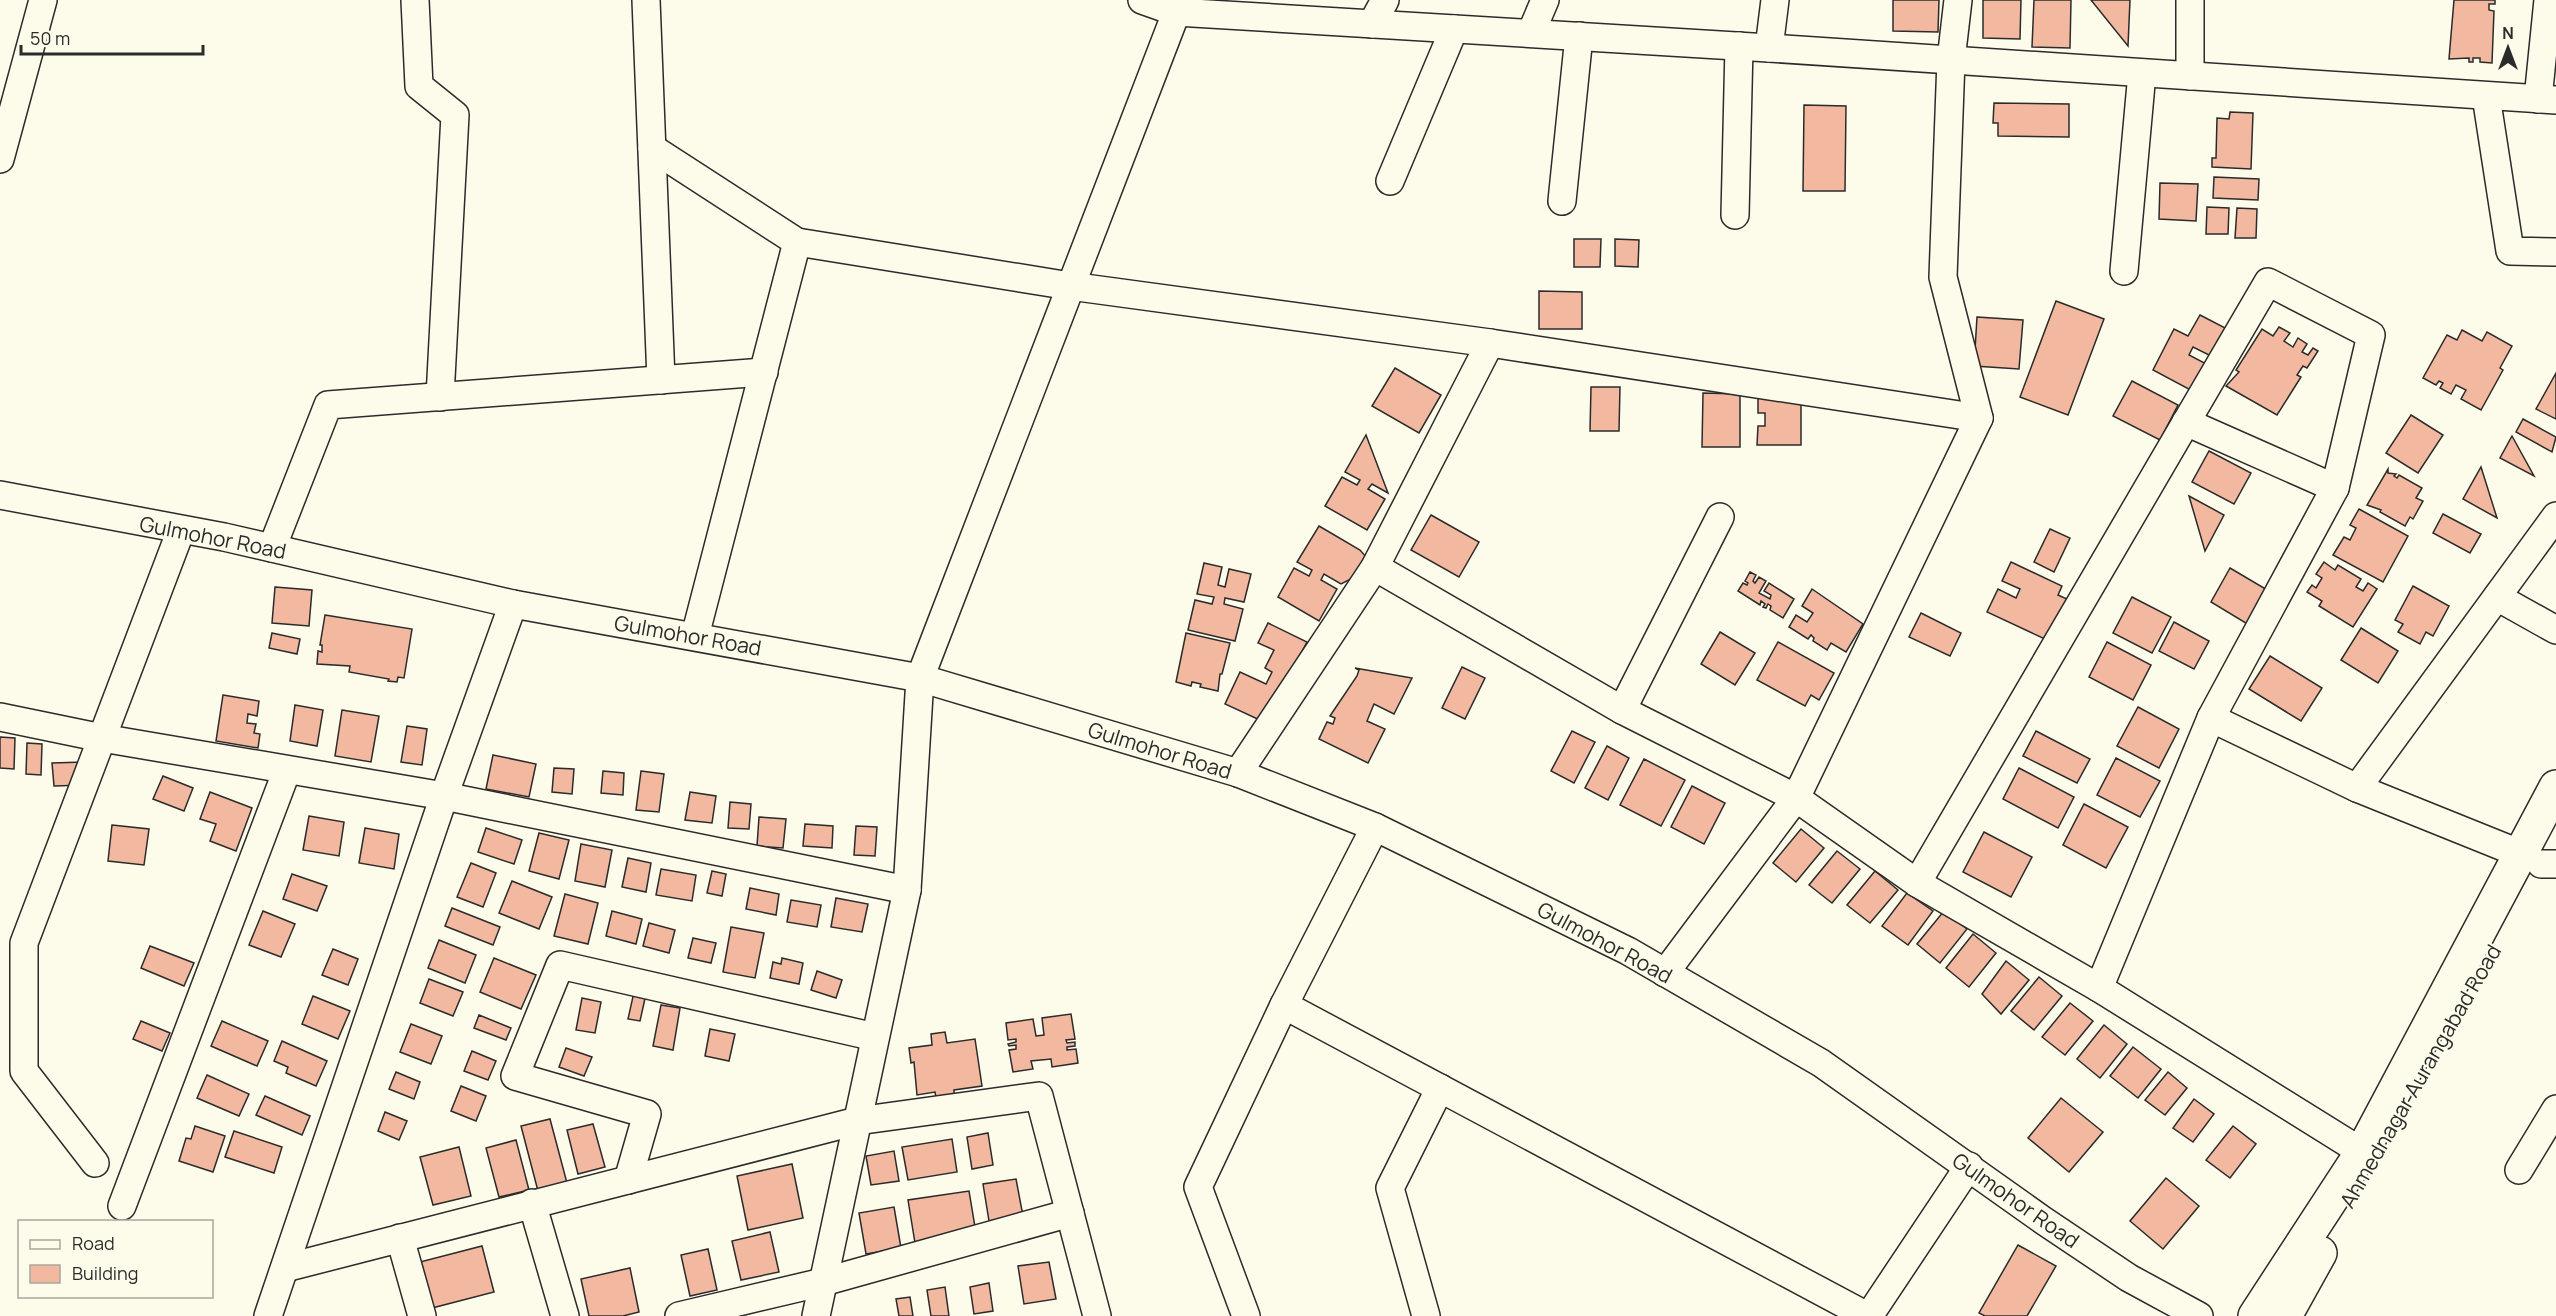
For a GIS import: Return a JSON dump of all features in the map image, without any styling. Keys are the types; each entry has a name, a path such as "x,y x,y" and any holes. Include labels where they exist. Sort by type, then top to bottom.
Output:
{"highway":[{"path":"2255,1316 2362,1152 2543,855 2556,787"},
{"name":"Ahmednagar Aurangabad Road","path":"2285,1316 2543,855"}],"street":[{"path":"0,159 43,0"},
{"path":"415,0 418,86 455,115 440,397"},
{"path":"646,0 661,380"},
{"path":"1142,0 1178,6 1372,24 2547,100 2548,0"},
{"path":"1372,24 1385,0"},
{"path":"1531,33 1545,0"},
{"path":"1769,48 1775,0"},
{"path":"1665,973 1796,798 1979,418 1943,277 1951,60 1958,0"},
{"path":"2190,0 2190,76"},
{"path":"816,1316 907,890 920,678 1178,6"},
{"path":"1390,181 1454,29"},
{"path":"1563,201 1579,36"},
{"path":"1735,215 1739,46"},
{"path":"2124,271 2142,73"},
{"path":"2486,96 2510,251 2556,252"},
{"path":"652,148 797,242 1071,286 1490,343 1979,418"},
{"path":"695,636 797,242"},
{"path":"1917,883 2268,282 2371,335 2335,488 2211,718 2099,988"},
{"path":"1238,773 1375,567 1490,343"},
{"path":"272,548 328,405 764,372"},
{"path":"2186,422 2335,488"},
{"name":"Gulmohor Road","path":"0,495 272,548 513,604 920,678 1238,773 1375,827 1628,951 1821,1063 2129,1278 2194,1315"},
{"path":"2357,788 2556,516"},
{"path":"1622,710 1720,517"},
{"path":"94,1164 24,1071 12,945 102,738 181,530"},
{"path":"1375,567 1622,710 1796,798 1917,883 2099,988 2362,1152"},
{"path":"2497,597 2556,630"},
{"path":"268,1316 444,796 513,604"},
{"path":"0,717 102,738 444,796 907,890"},
{"path":"2211,718 2357,788 2543,855"},
{"path":"122,1206 287,770"},
{"path":"1246,1316 1198,1187 1284,1005 1375,827"},
{"path":"628,1180 647,1114 515,1076 560,965 875,1037"},
{"path":"1284,1005 1868,1316 1969,1166"},
{"path":"1426,1316 1390,1188 1440,1088"},
{"path":"285,1268 857,1121 1039,1096 1097,1316"},
{"path":"2519,1170 2556,1109"},
{"path":"532,1203 565,1316"},
{"path":"679,1316 823,1282 1070,1213"},
{"path":"400,1238 422,1316"}],"building":[{"path":"1893,0 1939,0 1938,32 1893,31"},
{"path":"1983,0 2021,0 2020,39 1983,38"},
{"path":"2034,0 2071,0 2070,48 2032,47"},
{"path":"2091,0 2130,0 2128,46"},
{"path":"2454,0 2495,0 2495,4 2489,4 2489,10 2494,11 2492,63 2480,62 2480,58 2473,58 2473,62 2469,62 2469,58 2449,59"},
{"path":"1994,103 2069,104 2069,137 1998,136 1998,123 1993,123"},
{"path":"1804,105 1846,106 1845,191 1803,191"},
{"path":"2230,112 2253,113 2251,169 2212,167 2212,158 2216,158 2217,118 2229,119"},
{"path":"2214,177 2259,179 2258,200 2213,198"},
{"path":"2160,183 2198,184 2196,221 2159,219"},
{"path":"2207,207 2229,208 2228,234 2206,234"},
{"path":"2237,208 2257,209 2256,238 2235,238"},
{"path":"1574,239 1601,239 1600,267 1574,267"},
{"path":"1615,239 1639,240 1638,267 1615,266"},
{"path":"1539,291 1582,292 1582,329 1539,329"},
{"path":"2056,301 2104,319 2068,415 2020,397"},
{"path":"2200,315 2231,331 2217,359 2193,347 2189,355 2212,367 2198,394 2153,370 2174,329 2188,336"},
{"path":"1977,317 2023,320 2019,369 1974,366"},
{"path":"2279,327 2290,333 2284,341 2293,347 2298,338 2307,344 2302,352 2308,355 2313,348 2318,351 2307,368 2303,366 2297,375 2301,377 2277,415 2226,386 2239,372 2236,370 2262,329 2273,336"},
{"path":"2462,330 2482,341 2487,332 2512,346 2500,368 2503,370 2481,410 2461,399 2466,390 2456,385 2451,394 2440,388 2443,383 2439,381 2436,385 2423,378 2447,335 2457,340"},
{"path":"1395,368 1441,395 1419,433 1372,406"},
{"path":"2556,373 2556,419 2536,409"},
{"path":"2132,381 2178,405 2160,440 2113,416"},
{"path":"1591,387 1620,387 1619,431 1590,431"},
{"path":"1758,390 1801,403 1801,445 1757,445 1758,426 1765,426 1765,413 1758,413"},
{"path":"1703,393 1740,394 1740,447 1702,447"},
{"path":"2411,415 2443,435 2418,473 2386,453"},
{"path":"2523,419 2556,437 2552,452 2516,432"},
{"path":"1366,435 1388,493 1372,484 1368,489 1385,499 1367,530 1325,506 1342,477 1357,485 1360,480 1345,472"},
{"path":"2512,436 2534,476 2500,458"},
{"path":"2209,451 2251,473 2234,504 2192,482"},
{"path":"2481,467 2497,518 2463,499"},
{"path":"2388,469 2388,473 2396,474 2394,476 2397,478 2399,475 2422,488 2416,498 2423,501 2413,519 2410,517 2405,526 2380,512 2381,510 2367,505"},
{"path":"2189,496 2224,515 2205,551"},
{"path":"2359,509 2408,536 2383,582 2333,555 2344,537 2350,540 2356,528 2350,525"},
{"path":"2443,514 2481,534 2470,553 2433,533"},
{"path":"1431,515 1479,542 1459,577 1411,550"},
{"path":"1319,526 1360,550 1375,567 1341,584 1324,574 1321,580 1337,589 1319,621 1278,597 1294,568 1309,576 1312,570 1297,562"},
{"path":"2050,529 2070,538 2054,572 2034,562"},
{"path":"2011,562 2062,586 2058,595 2067,599 2047,640 1987,612 1998,589 2016,598 2020,589 2002,581"},
{"path":"2324,562 2335,570 2338,565 2361,579 2356,587 2363,591 2368,583 2377,589 2353,627 2319,606 2322,601 2307,592 2312,585 2316,588 2322,578 2316,574"},
{"path":"1204,563 1222,567 1218,585 1225,587 1229,569 1251,574 1244,602 1225,598 1224,604 1243,609 1235,641 1188,630 1195,600 1212,604 1214,597 1197,594"},
{"path":"2230,568 2269,591 2249,625 2211,602"},
{"path":"1750,572 1756,575 1753,581 1755,583 1759,577 1766,581 1759,593 1770,599 1771,595 1764,591 1769,583 1794,599 1783,618 1770,610 1771,606 1768,604 1766,608 1763,607 1765,604 1761,601 1760,605 1738,591 1743,583 1747,585 1745,581"},
{"path":"2413,586 2449,606 2433,636 2426,632 2420,644 2398,632 2403,624 2395,620"},
{"path":"275,587 312,590 309,626 272,623"},
{"path":"1812,589 1863,624 1846,652 1831,643 1827,650 1813,641 1814,638 1811,635 1808,639 1789,627 1796,615 1807,622 1813,613 1802,606"},
{"path":"2132,597 2171,617 2152,653 2113,633"},
{"path":"1921,613 1961,633 1950,656 1909,637"},
{"path":"325,615 412,629 404,678 398,677 397,682 388,681 389,679 349,672 350,666 317,664 318,651 322,652 322,645 320,645"},
{"path":"2174,622 2209,641 2194,669 2159,651"},
{"path":"1268,623 1307,642 1264,722 1225,704 1240,672 1266,684 1272,672 1265,668 1274,650 1258,643"},
{"path":"2361,628 2398,651 2378,683 2341,660"},
{"path":"1720,632 1755,653 1735,685 1701,664"},
{"path":"272,633 300,639 297,654 269,648"},
{"path":"1186,633 1230,643 1222,674 1220,674 1218,691 1200,687 1201,684 1192,682 1191,686 1176,682"},
{"path":"1778,642 1834,673 1819,700 1811,695 1805,706 1757,680"},
{"path":"2107,642 2151,665 2133,700 2089,677"},
{"path":"2270,656 2322,688 2301,721 2249,689"},
{"path":"1462,667 1485,678 1465,719 1442,708"},
{"path":"1355,668 1412,678 1394,714 1374,704 1367,721 1385,729 1368,763 1319,739 1327,722 1333,724 1335,718 1330,716 1357,676 1359,670"},
{"path":"223,695 259,701 257,716 248,714 247,723 256,724 254,733 260,734 258,748 216,741"},
{"path":"295,705 323,710 317,746 290,741"},
{"path":"2138,707 2179,729 2159,768 2117,746"},
{"path":"342,710 379,716 371,762 335,756"},
{"path":"407,726 427,729 422,765 401,762"},
{"path":"1572,731 1595,742 1574,783 1551,771"},
{"path":"2036,731 2090,759 2077,783 2023,756"},
{"path":"0,737 15,738 14,769 0,768"},
{"path":"27,743 42,744 41,775 26,774"},
{"path":"1607,746 1629,758 1608,800 1585,788"},
{"path":"493,755 536,764 529,797 486,789"},
{"path":"2116,758 2160,781 2140,817 2097,795"},
{"path":"1644,759 1685,780 1661,826 1620,805"},
{"path":"84,762 85,785 54,786 52,763"},
{"path":"554,768 574,769 572,794 552,792"},
{"path":"2019,768 2074,797 2058,828 2003,799"},
{"path":"603,771 624,773 623,795 601,793"},
{"path":"641,771 664,774 659,812 636,810"},
{"path":"163,776 193,788 184,811 153,799"},
{"path":"1692,786 1725,803 1704,844 1671,827"},
{"path":"210,792 252,808 236,851 210,841 216,824 200,819"},
{"path":"690,792 716,796 712,823 685,820"},
{"path":"730,802 751,804 749,829 728,828"},
{"path":"2084,804 2128,827 2106,868 2063,845"},
{"path":"309,816 344,822 339,856 303,850"},
{"path":"759,817 786,819 783,848 757,846"},
{"path":"805,824 833,826 832,848 803,846"},
{"path":"112,825 149,829 144,865 108,861"},
{"path":"856,826 877,827 875,856 854,855"},
{"path":"365,828 399,834 394,869 359,863"},
{"path":"486,828 522,840 514,864 478,852"},
{"path":"1801,829 1824,848 1796,882 1773,863"},
{"path":"1984,832 2032,857 2011,897 1963,872"},
{"path":"539,833 569,840 559,879 529,871"},
{"path":"581,844 612,850 605,887 575,881"},
{"path":"1837,851 1860,869 1832,903 1809,885"},
{"path":"628,858 651,863 646,892 622,887"},
{"path":"471,863 496,873 483,907 457,897"},
{"path":"661,869 696,875 692,901 656,895"},
{"path":"712,871 726,874 722,896 707,893"},
{"path":"1875,871 1898,890 1870,923 1847,905"},
{"path":"292,874 327,886 317,911 283,899"},
{"path":"512,881 552,897 539,929 499,913"},
{"path":"750,888 779,894 776,915 746,909"},
{"path":"1907,893 1933,911 1908,945 1882,926"},
{"path":"565,894 598,903 588,944 554,936"},
{"path":"836,898 868,904 862,932 831,927"},
{"path":"791,900 821,905 817,927 787,922"},
{"path":"452,908 500,927 493,945 445,926"},
{"path":"263,911 295,924 281,957 249,945"},
{"path":"612,911 642,919 636,944 606,936"},
{"path":"1944,911 1967,929 1940,963 1917,944"},
{"path":"649,923 675,930 669,953 643,946"},
{"path":"731,927 764,933 755,978 723,972"},
{"path":"1973,934 1996,953 1969,987 1946,968"},
{"path":"693,938 716,943 711,963 688,958"},
{"path":"439,940 476,955 465,983 428,968"},
{"path":"150,946 194,963 184,986 141,968"},
{"path":"333,949 358,959 348,985 322,975"},
{"path":"494,958 536,975 521,1009 480,992"},
{"path":"782,958 803,963 799,984 770,978 773,962 781,964"},
{"path":"2006,961 2029,980 2001,1014 1982,994"},
{"path":"817,971 842,980 836,998 811,990"},
{"path":"2039,977 2062,996 2034,1030 2011,1011"},
{"path":"429,979 463,992 453,1016 420,1003"},
{"path":"634,992 646,994 640,1021 628,1019"},
{"path":"313,996 350,1011 338,1039 302,1024"},
{"path":"582,998 601,1002 595,1033 576,1030"},
{"path":"2070,1003 2093,1021 2065,1055 2042,1037"},
{"path":"661,1005 680,1008 673,1050 653,1046"},
{"path":"1071,1014 1075,1039 1066,1040 1067,1043 1075,1042 1075,1046 1067,1047 1067,1050 1076,1049 1078,1063 1052,1067 1051,1059 1031,1061 1033,1069 1013,1072 1009,1050 1016,1049 1016,1045 1009,1046 1008,1044 1016,1042 1016,1039 1008,1040 1006,1023 1033,1019 1036,1036 1044,1035 1042,1018"},
{"path":"479,1015 511,1028 506,1040 474,1028"},
{"path":"141,1021 170,1033 162,1051 133,1039"},
{"path":"222,1021 268,1041 257,1066 211,1046"},
{"path":"411,1024 442,1036 431,1064 400,1052"},
{"path":"2104,1025 2127,1044 2100,1078 2077,1059"},
{"path":"710,1029 735,1034 729,1061 705,1056"},
{"path":"945,1032 947,1043 975,1039 982,1086 954,1090 954,1095 936,1098 935,1092 917,1095 914,1062 911,1063 909,1048 932,1045 931,1034"},
{"path":"282,1041 327,1061 316,1086 286,1073 288,1067 274,1061"},
{"path":"2133,1047 2161,1069 2138,1098 2110,1076"},
{"path":"566,1048 592,1057 584,1076 559,1067"},
{"path":"472,1051 496,1061 488,1080 464,1071"},
{"path":"396,1072 420,1082 414,1099 389,1089"},
{"path":"2168,1072 2187,1088 2165,1115 2145,1100"},
{"path":"207,1075 249,1094 239,1116 197,1098"},
{"path":"461,1086 486,1096 476,1121 451,1111"},
{"path":"265,1096 310,1116 302,1135 256,1115"},
{"path":"2061,1098 2103,1132 2069,1172 2028,1138"},
{"path":"2194,1099 2214,1114 2193,1142 2173,1128"},
{"path":"385,1112 407,1121 399,1140 378,1131"},
{"path":"550,1119 567,1183 538,1191 521,1126"},
{"path":"593,1124 605,1167 578,1174 567,1130"},
{"path":"195,1126 225,1136 213,1172 179,1161 186,1138 191,1139"},
{"path":"2233,1126 2256,1144 2230,1178 2206,1160"},
{"path":"234,1131 282,1147 274,1173 225,1157"},
{"path":"988,1133 993,1165 972,1169 967,1137"},
{"path":"952,1139 957,1172 908,1180 902,1147"},
{"path":"516,1140 529,1190 499,1197 486,1148"},
{"path":"459,1147 471,1196 433,1205 420,1157"},
{"path":"894,1151 899,1181 871,1185 866,1156"},
{"path":"792,1164 803,1218 748,1230 737,1176"},
{"path":"2166,1178 2199,1206 2163,1249 2130,1221"},
{"path":"1016,1179 1023,1216 989,1221 983,1184"},
{"path":"969,1191 976,1233 915,1243 908,1200"},
{"path":"894,1207 901,1248 866,1254 859,1213"},
{"path":"770,1232 779,1272 741,1280 732,1241"},
{"path":"2018,1245 2056,1266 2027,1316 1985,1316 1979,1313"},
{"path":"482,1246 494,1292 432,1308 420,1262"},
{"path":"708,1249 717,1290 690,1296 681,1255"},
{"path":"1049,1262 1056,1299 1024,1304 1018,1266"},
{"path":"630,1268 639,1312 623,1316 589,1316 581,1279"},
{"path":"989,1283 993,1311 974,1314 970,1287"},
{"path":"945,1287 949,1316 931,1316 927,1290"},
{"path":"910,1297 913,1316 899,1316 896,1299"}]}
